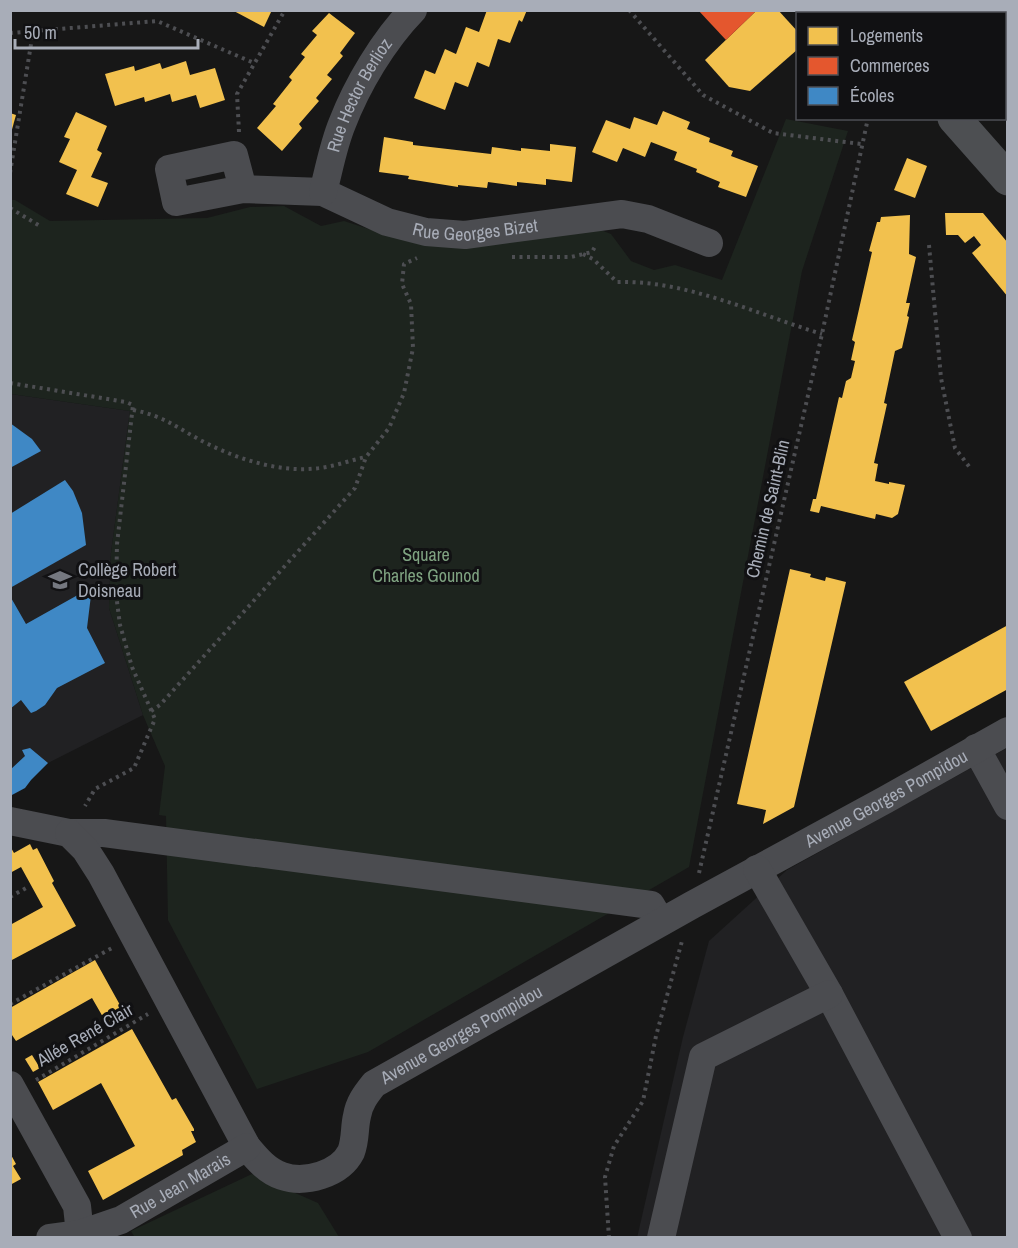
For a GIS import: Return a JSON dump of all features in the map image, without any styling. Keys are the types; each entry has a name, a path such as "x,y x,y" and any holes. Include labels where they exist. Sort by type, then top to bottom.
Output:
{"main road":[{"path":"956,120 1008,179"}],"street":[{"name":"Rue Hector Berlioz","path":"322,192 341,126 390,35 408,12"},
{"name":"Rue Georges Bizet","path":"234,155 169,169 176,202 243,189 322,192 387,222 426,232 465,235 622,214 648,219 709,243"},
{"path":"234,155 243,189"},
{"name":"Avenue Georges Pompidou","path":"69,833 86,849 248,1147 264,1166 283,1177 312,1179 333,1170 350,1154 356,1136 356,1118 361,1101 374,1084 661,922 1008,731"},
{"path":"976,748 1008,806"},
{"path":"10,821 69,833 104,833 651,905 661,922"},
{"path":"757,869 829,994 958,1238"},
{"path":"661,1238 704,1057 829,994"},
{"path":"12,1089 76,1206 80,1234"},
{"name":"Rue Jean Marais","path":"50,1238 80,1234 121,1220 248,1147"}],"path":[{"path":"234,155 239,140 237,94 285,10"},
{"path":"629,10 703,95 773,133 861,144"},
{"path":"10,33 157,21 254,63"},
{"path":"10,172 33,32"},
{"name":"Chemin de Saint-Blin","path":"609,1238 605,1177 614,1146 642,1101 656,1036 692,905 822,334 867,120"},
{"path":"10,208 40,226"},
{"path":"511,257 571,257 592,252 601,237 609,215"},
{"path":"929,245 941,378 955,448 970,469"},
{"path":"582,254 593,259 617,282 639,281 709,296 822,334"},
{"path":"151,711 160,705 355,489 366,457 389,428 404,393 413,348 411,304 402,284 404,264 415,258 427,258"},
{"path":"10,383 133,405 117,544 116,594 120,625 132,667 154,719 134,768 95,789 69,833"},
{"path":"133,410 177,425 207,444 246,460 284,469 321,468 366,457"},
{"path":"10,897 27,888"},
{"path":"10,1004 134,936"},
{"name":"Allée René Clair","path":"12,1089 170,1002"}],"shaded area":[{"name":"Collège Robert Doisneau","path":"11,394 130,411 111,553 109,608 143,715 48,763 25,788 11,796"},
{"path":"1007,748 1007,1237 637,1238 683,1037 709,941 787,870"}],"green space":[{"name":"Square Charles Gounod","path":"786,119 848,131 802,271 689,867 368,1052 257,1089 168,920 166,816 159,815 165,766 143,715 109,608 111,553 130,411 11,394 11,200 15,200 50,221 207,218 250,207 284,206 321,226 344,221 372,230 593,227 611,234 631,261 654,270 675,265 722,280"},
{"path":"252,1174 318,1203 339,1237 135,1238 131,1231"}],"building: Logements":[{"path":"232,10 272,10 264,27"},
{"path":"487,10 527,10 522,22 519,20 510,43 498,39 489,67 477,62 468,87 455,82 445,110 414,98 425,70 435,74 445,49 456,54 466,27 479,32"},
{"path":"757,10 778,10 796,30 796,51 750,91 729,87 705,60"},
{"path":"329,13 355,33 340,53 343,56 327,75 332,79 316,98 319,101 299,124 302,128 282,151 257,128 276,106 273,104 292,80 289,77 305,57 301,54 317,35 312,31"},
{"path":"186,61 190,75 215,68 225,100 200,108 196,95 172,102 170,94 145,102 144,97 115,106 105,74 134,66 135,71 160,63 162,69"},
{"path":"663,111 690,122 687,129 710,138 709,142 733,151 731,156 758,166 746,197 718,187 720,182 696,172 697,169 674,160 677,152 651,142 645,157 623,148 617,162 592,152 606,120 630,129 634,117 657,125"},
{"path":"76,112 107,126 97,150 102,153 91,177 108,183 98,207 66,194 77,170 59,162 70,139 64,137"},
{"path":"10,113 16,115 11,133 10,133"},
{"path":"384,137 413,142 413,145 491,154 492,147 521,151 521,148 550,151 550,144 576,147 572,182 546,179 546,185 517,182 517,186 488,182 487,188 458,185 458,187 408,179 409,176 379,172"},
{"path":"907,158 927,166 915,198 894,190"},
{"path":"945,213 983,213 1008,243 1008,297 972,253 981,245 974,236 965,243 958,235 946,235"},
{"path":"910,215 909,254 916,257 906,303 910,303 907,316 909,317 902,348 895,351 884,403 887,404 874,463 878,464 875,481 905,485 898,514 892,518 876,514 875,519 821,506 819,513 810,511 813,499 816,499 839,397 842,398 846,381 851,378 855,361 851,360 855,342 852,340 872,252 869,251 877,222 880,222 881,217"},
{"path":"790,569 811,574 810,577 825,581 826,577 846,582 794,807 763,824 766,810 737,804"},
{"path":"1008,625 1008,689 931,731 904,682"},
{"path":"30,844 33,850 37,848 54,881 52,883 76,926 10,961 10,925 43,907 21,867 10,873 10,846 14,853"},
{"path":"95,960 125,1014 107,1024 92,998 16,1041 10,1032 10,1008"},
{"path":"132,1029 172,1100 176,1098 194,1129 191,1131 196,1142 182,1150 183,1155 103,1200 88,1171 135,1146 101,1083 53,1110 38,1082"},
{"path":"32,1055 40,1068 33,1072 25,1059"},
{"path":"10,1153 16,1164 13,1166 21,1179 10,1185"}],"building: Commerces":[{"path":"698,10 757,10 726,40"}],"building: Écoles":[{"path":"10,423 32,439 41,451 10,468"},
{"path":"65,480 73,491 82,513 86,545 10,588 10,514"},
{"path":"92,587 87,628 105,663 57,688 45,705 36,711 31,713 21,700 10,709 10,596 26,624"},
{"path":"30,748 48,763 25,788 10,796 10,770 25,756 22,750"}],"place":[{"name":"Collège Robert Doisneau","path":"60,580"}]}
